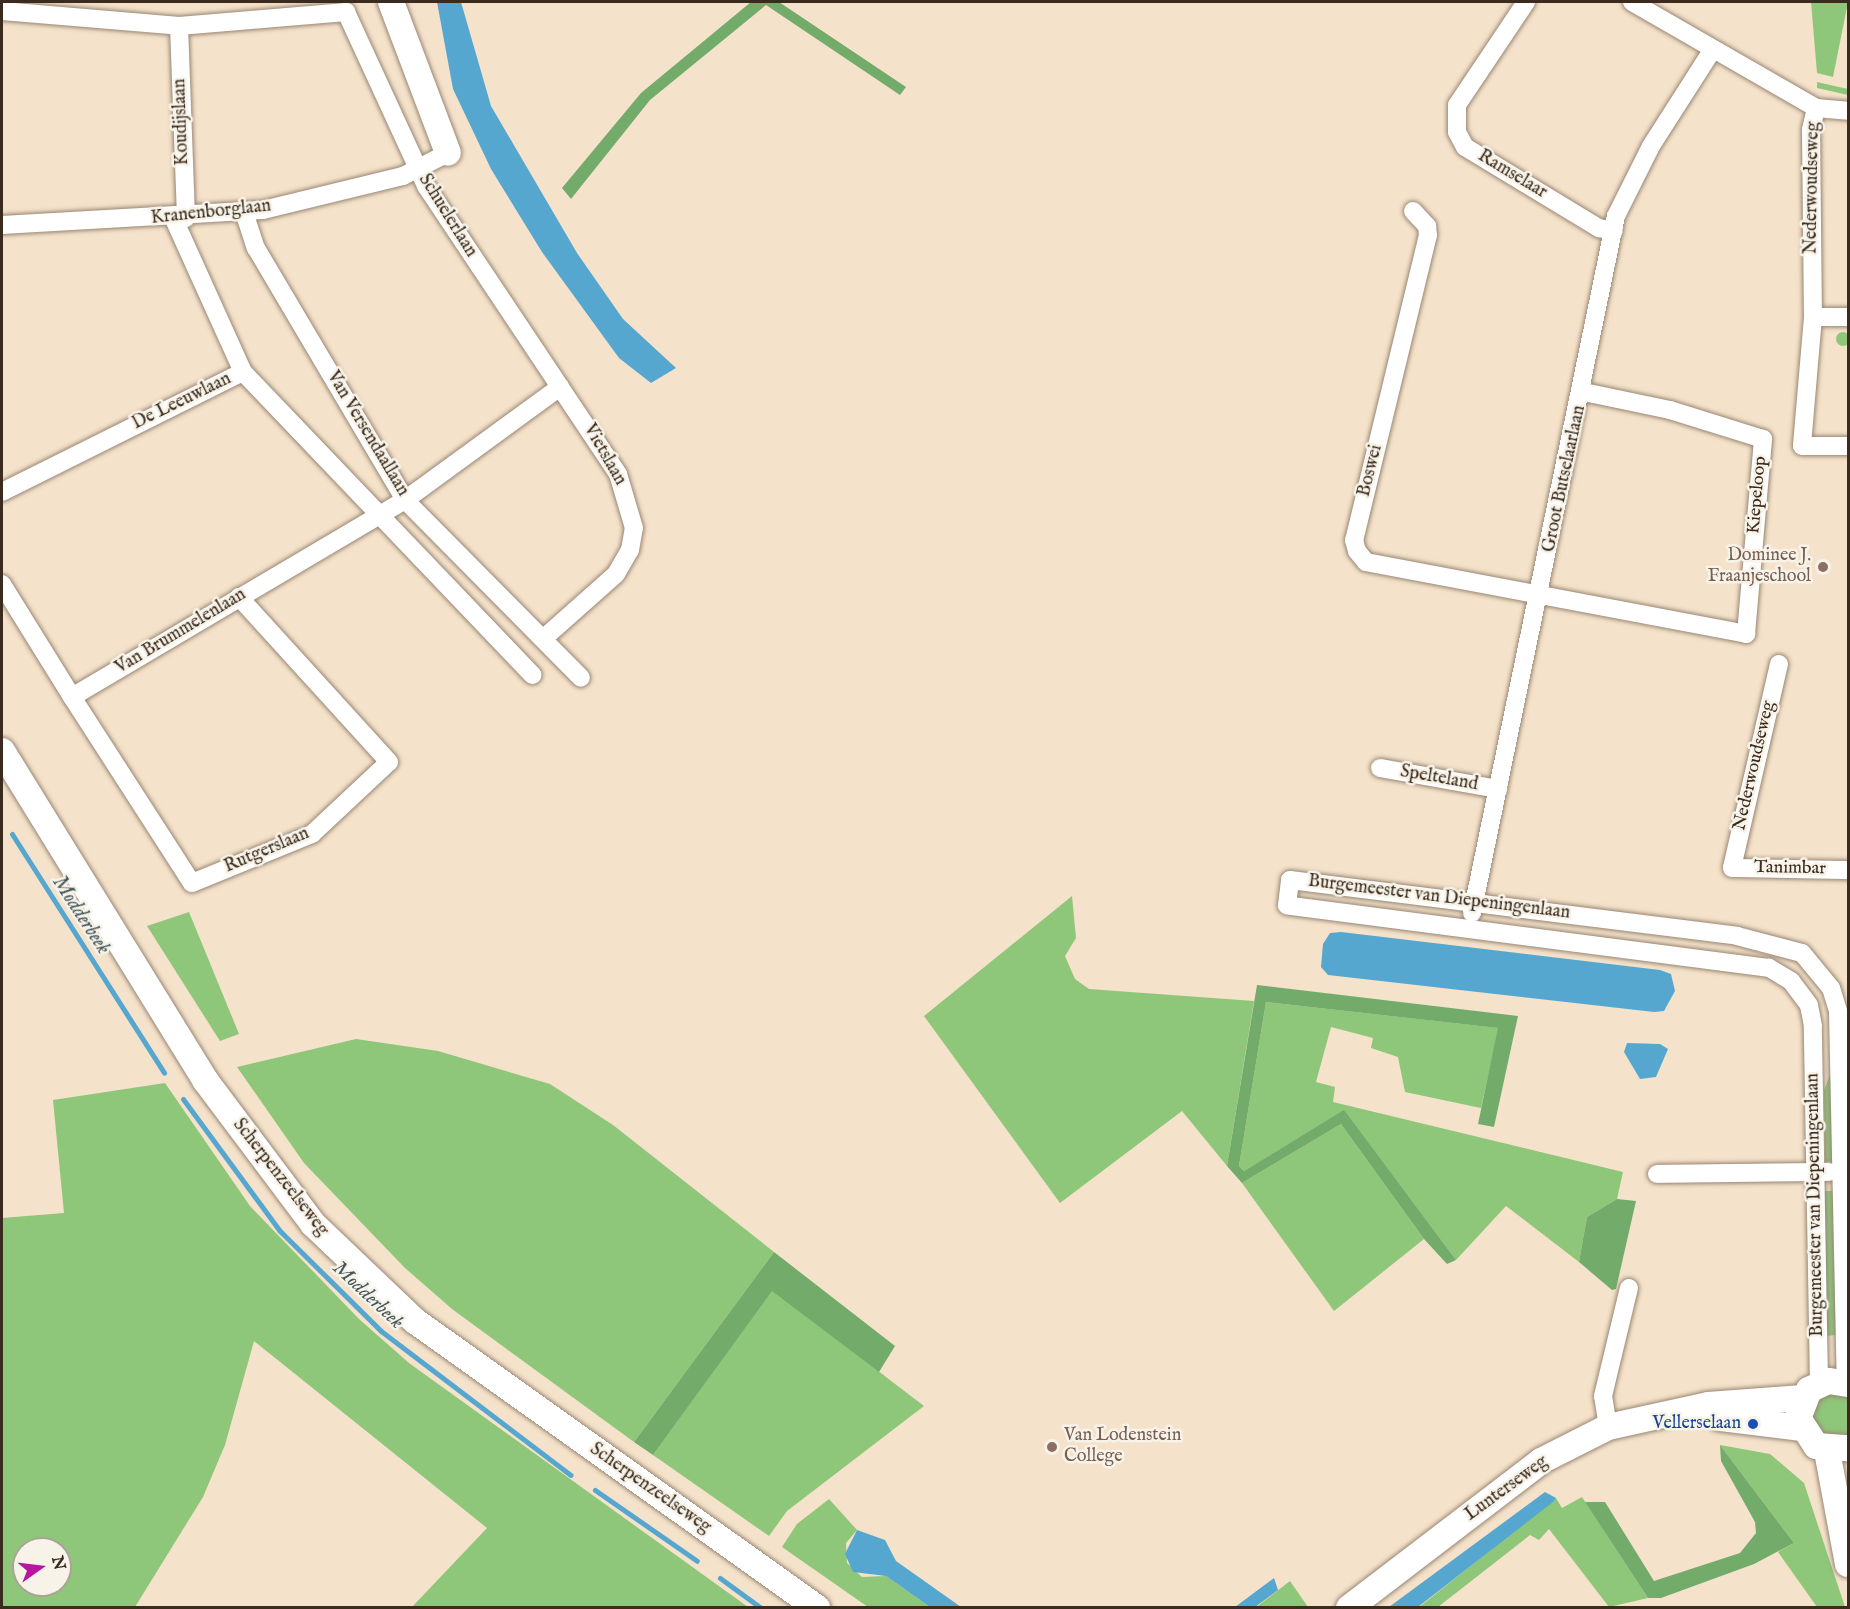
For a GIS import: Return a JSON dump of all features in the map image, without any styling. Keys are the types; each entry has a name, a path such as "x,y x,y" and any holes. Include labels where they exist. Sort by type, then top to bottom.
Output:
{"main road":[{"path":"392,3 448,153"},
{"name":"Scherpenzeelseweg","path":"2,751 205,1080 313,1224 415,1321 817,1608"},
{"name":"Lunterseweg","path":"1349,1608 1541,1461 1608,1427 1684,1411 1847,1383"},
{"path":"1811,1391 1800,1428 1838,1449 1848,1564"},
{"name":"Lunterseweg","path":"1684,1411 1800,1428"}],"street":[{"name":"Ramselaar","path":"1526,2 1457,105 1456,132 1465,147 1614,231"},
{"name":"Nederwoudseweg","path":"1632,2 1711,52 1816,108 1810,147 1813,317 1803,446 1848,446"},
{"path":"2,11 178,26"},
{"name":"Schuelerlaan","path":"178,26 346,12 417,168 560,387"},
{"name":"Koudijslaan","path":"178,26 180,218"},
{"name":"Groot Butselaarlaan","path":"1470,928 1584,392 1614,231 1651,146 1711,52"},
{"path":"1816,108 1848,111"},
{"name":"Kranenborglaan","path":"2,225 180,218 244,212 417,168 448,153"},
{"name":"Boswei","path":"1413,211 1427,226 1428,236 1354,540 1357,551 1366,562 1539,598"},
{"name":"Van Versendaallaan","path":"244,212 256,248 405,501 544,638 581,678"},
{"name":"De Leeuwlaan","path":"2,492 243,372 180,218"},
{"path":"1813,317 1848,317"},
{"name":"Van Versendaallaan","path":"243,372 533,675"},
{"path":"405,501 560,387"},
{"name":"Vietslaan","path":"544,638 616,574 630,550 634,528 618,474 560,387"},
{"name":"Kiepeloop","path":"1539,598 1746,634 1763,439 1670,410 1584,392"},
{"name":"Van Brummelenlaan","path":"72,697 405,501"},
{"path":"2,584 72,697"},
{"name":"Rutgerslaan","path":"72,697 192,884 312,834 389,762 239,597"},
{"name":"Nederwoudseweg","path":"1732,868 1779,664"},
{"name":"Spelteland","path":"1380,768 1498,789"},
{"name":"Tanimbar","path":"1732,868 1848,870"},
{"name":"Burgemeester van Diepeningenlaan","path":"1811,1391 1819,1172 1809,1005 1791,981 1769,968 1287,905 1290,880 1474,902 1786,946 1802,953 1831,988 1844,1052 1843,1172 1847,1383"},
{"path":"1813,1051 1844,1052"},
{"path":"1657,1174 1843,1172"},
{"path":"1608,1427 1603,1395 1629,1288"}],"green space":[{"path":"751,2 779,2 906,87 900,95 766,5 650,100 571,199 562,188 641,93"},
{"path":"1811,2 1848,2 1833,77 1817,73"},
{"path":"1817,82 1848,89 1848,95 1817,88"},
{"path":"1840,332 1846,332 1850,339 1846,346 1840,346 1836,342 1836,336"},
{"path":"1072,896 1076,938 1065,956 1075,979 1089,989 1254,1001 1227,1166 1182,1111 1060,1203 924,1016"},
{"path":"189,912 239,1034 220,1041 147,926"},
{"path":"1257,985 1518,1016 1494,1127 1478,1124 1498,1028 1266,1002 1239,1166 1244,1171 1344,1110 1456,1260 1447,1264 1424,1239 1341,1124 1242,1183 1227,1166"},
{"path":"1266,1002 1499,1028 1481,1108 1405,1092 1398,1057 1371,1048 1373,1038 1331,1027 1316,1082 1335,1087 1333,1102 1623,1172 1617,1199 1587,1217 1579,1262 1506,1206 1456,1260 1344,1111 1244,1171 1239,1166"},
{"path":"356,1039 438,1051 550,1084 613,1125 774,1252 634,1442 452,1309 405,1268 304,1163 237,1067"},
{"path":"1832,1070 1834,1161 1825,1161 1824,1090"},
{"path":"165,1083 250,1206 359,1319 409,1363 748,1607 412,1607 487,1528 254,1341 225,1445 203,1497 135,1607 2,1607 2,1218 64,1213 53,1100"},
{"path":"1341,1124 1424,1239 1334,1311 1242,1183"},
{"path":"1824,1191 1836,1191 1837,1335 1825,1336"},
{"path":"1617,1199 1636,1201 1616,1289 1612,1290 1579,1262 1587,1217"},
{"path":"774,1252 895,1346 879,1372 772,1291 653,1455 634,1442"},
{"path":"772,1290 924,1406 787,1511 769,1536 653,1455"},
{"path":"1827,1393 1848,1398 1848,1435 1843,1439 1814,1432 1810,1409"},
{"path":"1720,1445 1770,1454 1804,1483 1845,1607 1817,1607 1778,1552 1794,1543"},
{"path":"1720,1445 1794,1543 1754,1564 1661,1598 1648,1598 1585,1502 1605,1502 1654,1581 1740,1553 1756,1533 1755,1522 1721,1461"},
{"path":"1582,1497 1648,1598 1609,1607 1549,1529 1539,1540 1530,1535 1438,1607 1418,1608 1556,1498 1562,1508"},
{"path":"829,1499 857,1530 846,1543 847,1563 862,1577 886,1576 930,1607 868,1607 782,1547 797,1524"},
{"path":"1290,1581 1308,1607 1255,1608"}],"water":[{"path":"437,2 461,2 491,106 577,253 623,319 676,368 651,383 619,358 542,252 491,169 453,89"},
{"path":"1341,932 1660,970 1671,974 1675,991 1664,1011 1654,1012 1328,975 1321,967 1323,944 1330,933"},
{"path":"1627,1043 1660,1044 1668,1049 1656,1077 1640,1079 1624,1052"},
{"path":"1545,1492 1556,1498 1553,1502 1418,1607 1389,1607"},
{"path":"857,1530 885,1540 896,1561 961,1607 930,1607 886,1576 853,1572 845,1554"},
{"path":"1274,1578 1278,1590 1255,1607 1235,1607"}],"waterway":[{"name":"Modderbeek","path":"12,834 164,1073"},
{"name":"Modderbeek","path":"183,1099 280,1231 381,1331 571,1475"},
{"name":"Modderbeek","path":"595,1490 697,1561"},
{"name":"Modderbeek","path":"720,1578 761,1608"}],"place":[{"name":"Dominee J. Fraanjeschool","path":"1823,567"},
{"name":"Vellerselaan","path":"1753,1424"},
{"name":"Van Lodenstein College","path":"1052,1447"}]}
